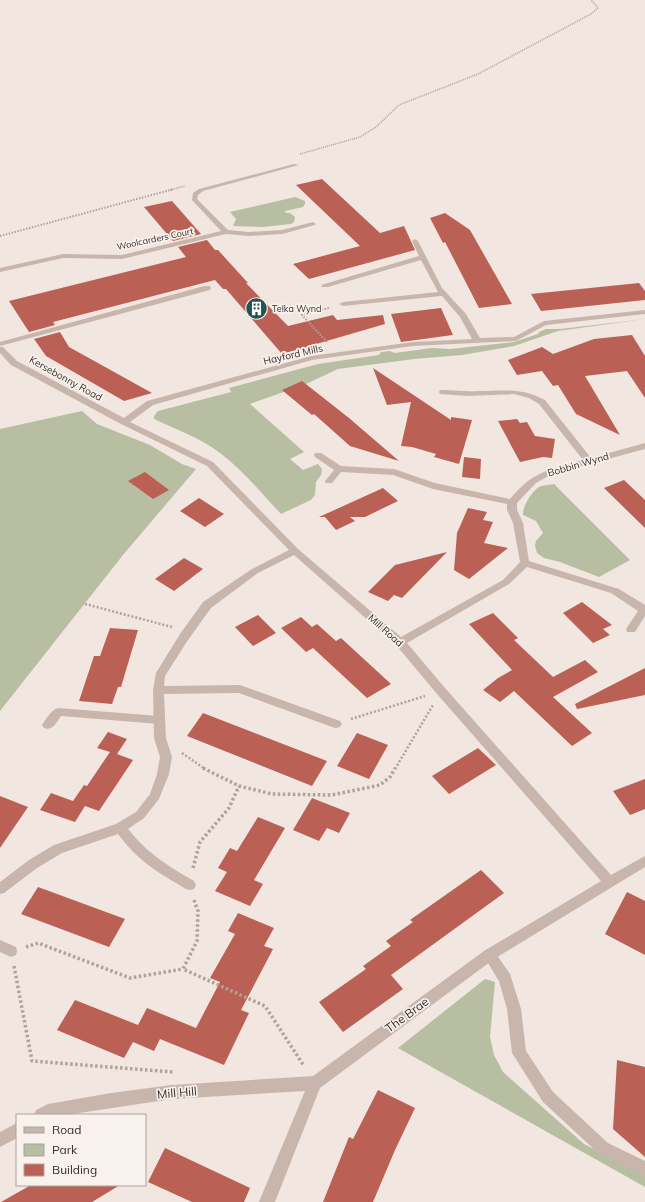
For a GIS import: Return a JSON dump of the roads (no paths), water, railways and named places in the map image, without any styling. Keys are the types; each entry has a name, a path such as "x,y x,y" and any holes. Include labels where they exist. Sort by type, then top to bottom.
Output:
{"street":[{"path":"226,232 194,199 195,194 201,190 296,165"},
{"name":"Woolcarders Court","path":"0,270 63,256 122,257 226,232 249,234 282,232 315,226 306,216"},
{"path":"414,241 439,289 463,316 477,340"},
{"path":"325,285 423,257"},
{"path":"0,344 207,288"},
{"path":"343,304 444,294"},
{"name":"Hayford Mills","path":"124,422 150,403 311,358 413,344 516,339 544,323 645,312"},
{"name":"Kersebonny Road","path":"0,349 14,362 124,422"},
{"path":"443,392 468,394 518,391 531,396 542,402 588,460"},
{"name":"Mill Road","path":"124,422 210,464 295,551 400,642 441,691 610,882"},
{"name":"Bobbin Wynd","path":"512,502 527,485 538,476 588,460 645,446"},
{"path":"318,455 339,469 394,472 433,486 512,502 512,510 518,523 525,563"},
{"path":"329,481 339,469"},
{"path":"0,889 34,864 58,849 120,828 140,815 155,796 163,774 166,757 160,738 158,690 160,676 188,631 207,605 231,587 295,551"},
{"path":"525,563 615,591 644,610 630,629"},
{"path":"400,642 506,582 525,563"},
{"path":"158,690 240,689 336,724"},
{"path":"48,725 58,712 160,720"},
{"path":"120,828 135,847 152,863 190,885"},
{"name":"The Brae","path":"315,1083 490,954 645,861"},
{"path":"490,954 505,978 514,1009 519,1053 548,1097 603,1148 645,1169"},
{"path":"267,1202 315,1083"},
{"name":"Mill Hill","path":"43,1114 48,1111 111,1100 172,1092 315,1083"},
{"path":"0,1140 16,1131"}],"place":[{"name":"Telka Wynd","path":"257,309"}]}
